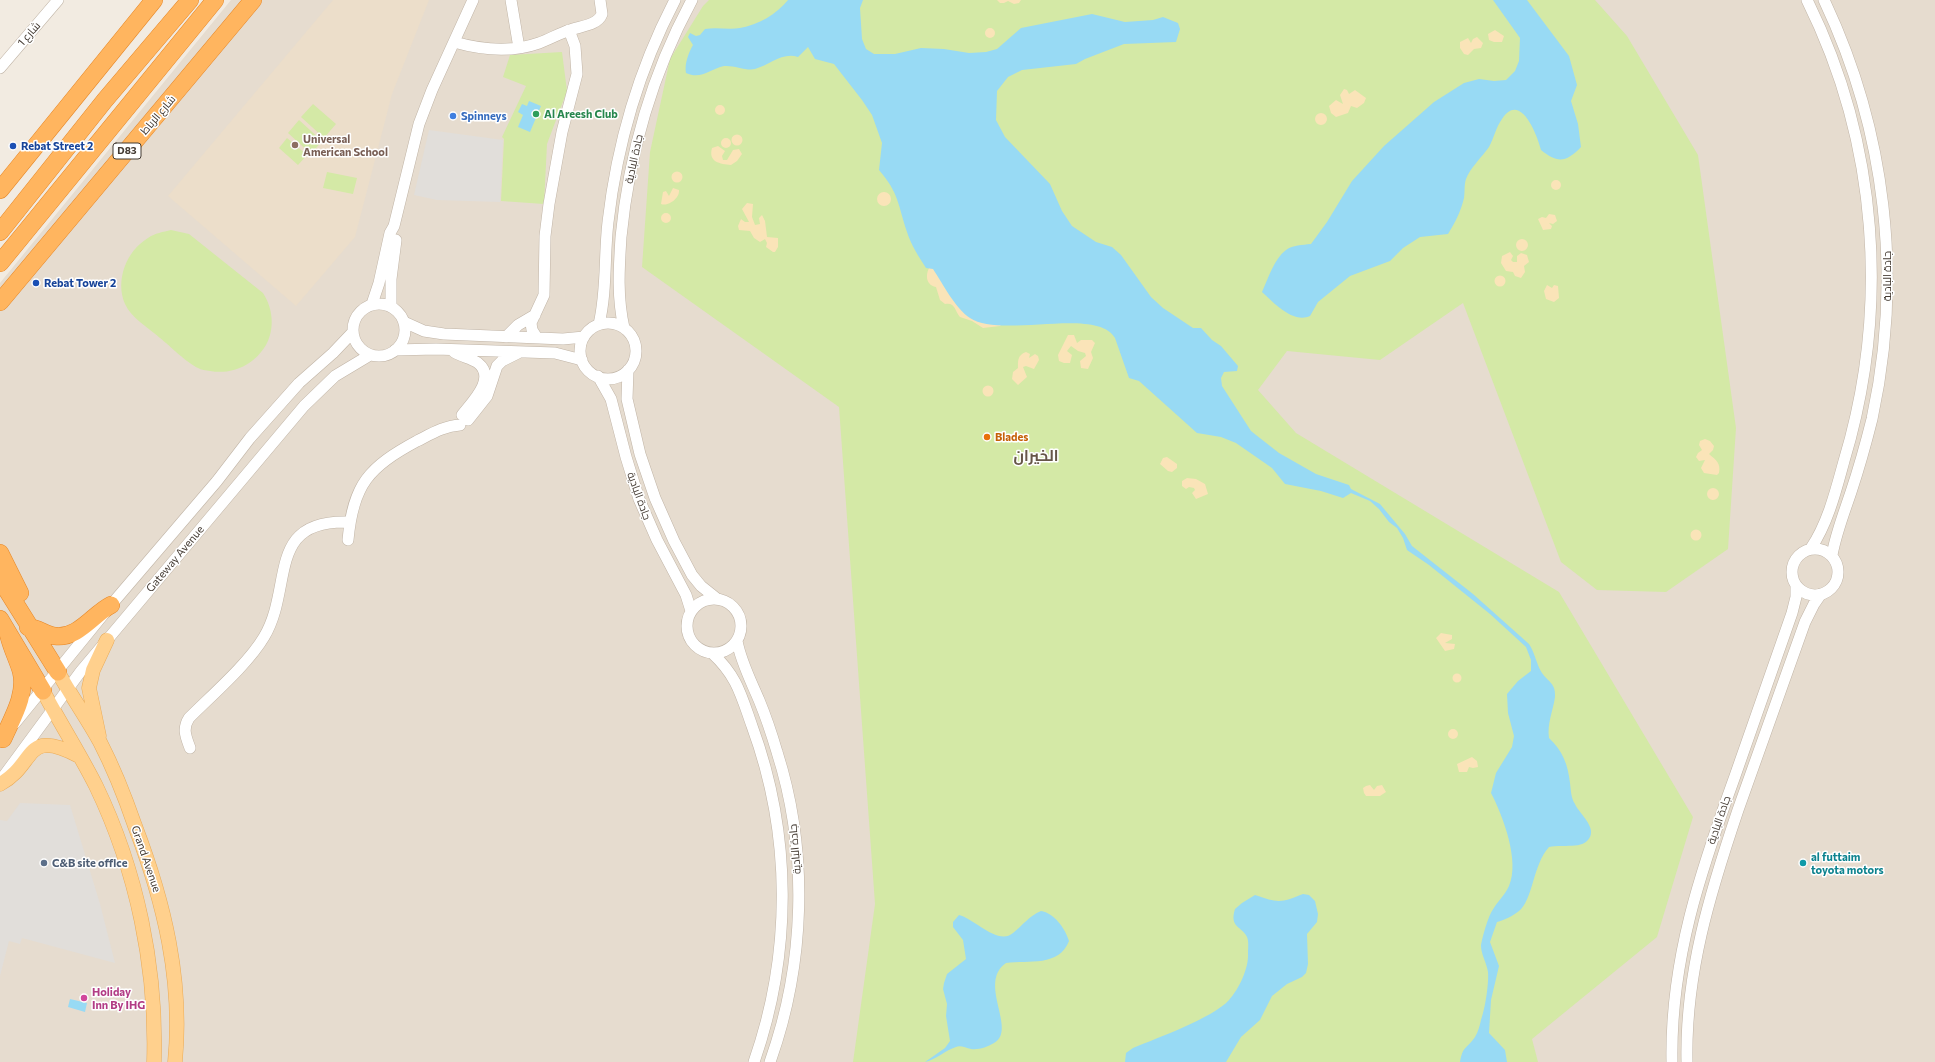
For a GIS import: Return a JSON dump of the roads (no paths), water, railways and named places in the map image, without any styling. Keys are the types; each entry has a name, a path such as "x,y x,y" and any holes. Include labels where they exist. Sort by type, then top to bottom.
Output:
{"highway":[{"path":"0,190 154,0"},
{"path":"105,100 174,0"},
{"path":"0,232 105,100 190,0"},
{"name":"D83","path":"0,262 215,0"},
{"path":"174,51 222,0"},
{"name":"شارع الرباط","path":"0,302 253,0"},
{"path":"204,59 265,0"},
{"path":"0,553 27,607 27,625"},
{"path":"0,579 27,625 58,672"},
{"path":"27,625 53,636 64,636 77,631 99,612 111,605"},
{"path":"4,626 42,691"},
{"path":"1,741 20,700 22,687 21,670 11,648 4,626"}],"main road":[{"path":"99,741 97,722 90,699 89,688 93,670 107,640"},
{"name":"Grand Avenue","path":"58,672 99,741 126,800 152,872 163,911 172,959 176,992 178,1022 175,1062"},
{"name":"Grand Avenue","path":"42,691 80,756 96,787 122,852 139,912 146,944 152,1000 154,1062"},
{"path":"0,784 12,776 30,754 42,746 56,745 80,756"}],"street":[{"name":"شارع 1","path":"0,68 58,0"},
{"path":"372,304 379,283 390,235 394,226 420,124 432,90 473,0"},
{"path":"512,0 519,48"},
{"path":"456,39 483,48 502,50 538,44 599,19 602,10 600,0"},
{"name":"جادة البادية","path":"599,324 604,302 607,224 622,138 644,68 675,0"},
{"name":"جادة البادية","path":"624,328 618,296 619,260 625,200 632,160 642,121 655,82 670,45 692,0"},
{"name":"جادة البادية","path":"1807,0 1839,75 1856,133 1866,192 1872,252 1872,282 1868,347 1857,416 1827,515 1817,540 1811,548"},
{"name":"جادة البادية","path":"1824,0 1847,53 1867,117 1881,184 1887,251 1886,319 1879,381 1863,455 1838,530 1832,555"},
{"path":"537,338 531,326 544,295 546,225 562,132 576,74 575,42 569,30"},
{"path":"556,36 568,45 576,56"},
{"path":"391,306 391,278 396,236 394,226"},
{"path":"404,322 404,334 400,346 383,356 370,355 358,346 352,332 355,318 360,312 372,304 382,304 391,306 396,310 404,322 420,330 434,334 568,339 584,337"},
{"path":"506,337 518,325 535,315"},
{"path":"608,323 624,328 630,334 635,346 635,358 628,370 623,374 611,378 598,376 588,370 582,360 581,348 584,337 592,328 599,324 608,323"},
{"name":"Gateway Avenue","path":"1,741 111,605 294,388 338,349 352,332"},
{"path":"395,350 519,352 555,354 582,360"},
{"path":"450,350 480,365 484,372 483,385 462,419"},
{"path":"348,540 349,522 358,492 374,469 392,454 438,430 445,424 462,419 487,396 497,366 502,361 519,352"},
{"name":"Gateway Avenue","path":"0,781 67,688 311,398 335,376 370,355"},
{"name":"جادة البادية","path":"628,370 627,399 640,454 655,498 674,541 692,575 701,586 716,598"},
{"name":"جادة البادية","path":"598,376 611,399 626,457 640,499 657,540 686,595 691,611"},
{"path":"190,748 185,733 185,725 189,718 255,651 267,632 277,607 287,556 293,543 303,533 316,525 331,522 349,522"},
{"path":"1811,548 1822,549 1832,555 1838,569 1837,580 1830,590 1822,594 1808,594 1796,586 1792,574 1793,564 1802,552 1811,548"},
{"name":"جادة البادية","path":"1672,1062 1672,1026 1677,981 1692,903 1713,837 1792,613 1796,597 1796,586"},
{"name":"جادة البادية","path":"1687,1062 1692,984 1699,940 1710,897 1748,780 1805,622 1814,604 1822,594"},
{"path":"716,598 731,604 739,615 741,628 737,641 723,652 712,653 700,650 689,637 687,623 691,611 700,602 716,598"},
{"name":"جادة البادية","path":"737,641 742,660 760,701 772,734 783,773 795,833 798,891 797,937 792,981 781,1028 770,1062"},
{"name":"جادة البادية","path":"712,653 727,668 734,680 758,741 772,796 781,852 783,900 780,949 773,996 754,1062"},
{"path":"781,852 788,865 790,885 798,891"}],"water":[{"path":"788,0 863,0 860,8 862,39 866,49 874,54 895,54 921,48 944,49 969,53 986,52 997,49 1021,28 1092,14 1125,22 1153,20 1163,17 1178,23 1180,29 1176,42 1124,44 1076,64 1022,70 1008,77 997,91 996,120 1005,137 1050,184 1062,211 1072,226 1096,242 1112,247 1121,255 1151,297 1163,308 1193,328 1201,328 1212,340 1221,346 1238,366 1237,371 1224,372 1221,378 1222,386 1251,431 1279,453 1316,474 1349,485 1351,489 1380,504 1405,534 1412,546 1473,594 1529,644 1540,670 1553,686 1555,697 1549,722 1549,738 1558,748 1564,759 1568,770 1571,794 1577,808 1590,827 1591,832 1587,841 1579,845 1549,847 1544,854 1536,872 1524,906 1514,915 1497,922 1490,942 1499,966 1491,1000 1489,1033 1505,1050 1507,1062 1460,1062 1464,1050 1477,1033 1485,1003 1488,972 1481,949 1484,933 1490,914 1509,886 1512,876 1513,864 1509,839 1491,793 1496,773 1512,747 1514,736 1508,713 1507,694 1518,681 1531,671 1531,660 1526,647 1490,614 1429,565 1407,550 1403,538 1397,528 1389,522 1379,509 1370,501 1351,493 1343,498 1321,491 1285,484 1272,468 1236,443 1221,437 1197,433 1139,381 1129,378 1115,338 1105,329 1089,324 1069,323 1025,325 984,324 970,318 965,314 954,302 933,269 926,268 913,246 891,186 879,170 882,143 872,115 834,64 815,59 808,47 798,57 787,56 755,69 724,66 701,75 691,75 686,73 686,62 693,45 688,37 690,33 696,36 700,35 705,29 736,29 747,27 767,18"},
{"path":"1493,0 1527,0 1569,56 1577,85 1571,101 1578,124 1581,147 1571,156 1566,158 1557,159 1552,157 1541,150 1536,134 1527,118 1521,112 1515,110 1509,112 1500,122 1489,147 1473,167 1465,181 1464,198 1461,208 1448,234 1420,237 1403,248 1390,261 1350,276 1318,302 1310,316 1304,318 1290,315 1262,292 1269,275 1282,254 1289,248 1311,244 1327,222 1352,181 1384,146 1434,102 1464,83 1479,79 1494,81 1506,80 1515,71 1519,61 1520,38"},
{"path":"529,101 541,106 530,132 518,127 523,115 518,112 522,104 527,106"},
{"path":"1303,894 1309,895 1315,901 1318,914 1317,922 1307,934 1308,964 1306,973 1302,977 1287,984 1272,996 1260,1020 1241,1037 1226,1062 1125,1062 1126,1053 1133,1048 1211,1014 1221,1007 1233,995 1245,972 1248,959 1247,937 1235,923 1235,909 1255,895 1274,901 1279,901"},
{"path":"1041,911 1046,912 1055,918 1065,931 1069,941 1058,955 1051,959 1033,962 1006,963 998,972 995,982 1002,1028 1000,1037 994,1043 980,1049 971,1049 958,1046 925,1062 945,1048 950,1041 946,1016 947,1004 943,989 944,983 947,974 966,959 963,940 953,927 953,922 959,915 994,934 1007,936 1013,933 1033,915"},
{"path":"70,999 87,1003 85,1012 68,1007"}],"place":[{"name":"Al Areesh Club","path":"536,114"},
{"name":"Spinneys","path":"453,116"},
{"name":"Universal American School","path":"295,145"},
{"name":"Rebat Street 2","path":"13,146"},
{"name":"Rebat Tower 2","path":"36,283"},
{"name":"Blades","path":"987,437"},
{"name":"C&B site office","path":"44,863"},
{"name":"al futtaim toyota motors","path":"1803,863"},
{"name":"Holiday Inn By IHG","path":"84,998"}],"district":[{"name":"الخيران","path":"1036,456"}]}
